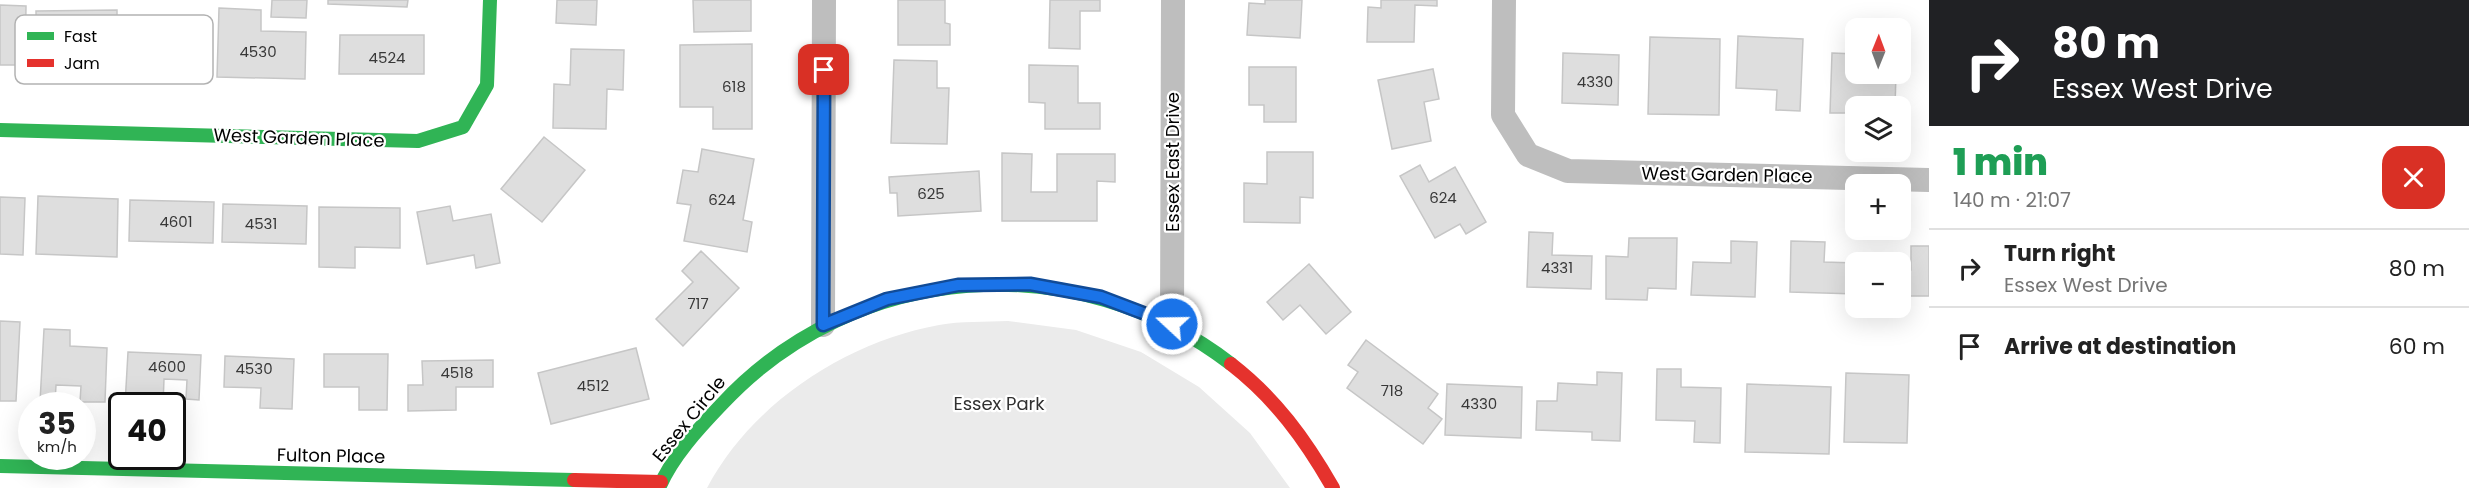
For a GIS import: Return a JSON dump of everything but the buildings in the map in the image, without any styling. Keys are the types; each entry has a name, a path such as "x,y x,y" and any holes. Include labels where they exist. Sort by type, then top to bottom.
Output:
{"street":[{"name":"West Garden Place","path":"0,130 418,141 463,127 488,85 490,0"},
{"path":"823,325 824,0"},
{"name":"Essex East Drive","path":"1172,324 1173,0"},
{"name":"West Garden Place","path":"1504,0 1503,115 1528,155 1568,171 1929,180"},
{"name":"Essex Circle","path":"660,485 691,439 728,395 771,357 823,325 887,299 948,287 1030,284 1101,297 1172,324 1222,356 1269,397 1309,446 1333,488"},
{"name":"Fulton Place","path":"0,466 660,485"}],"green space":[{"name":"Essex Park","path":"1008,321 1076,330 1141,352 1199,387 1250,433 1290,488 707,488 726,457 749,429 805,381 837,362 904,333 964,322"}],"traffic: fast":[{"path":"0,130 418,141 463,127 487,85 490,0"},
{"path":"659,488 678,454 703,424 775,357 835,321 900,297 968,286 1037,287 1105,300 1170,326 1231,364"},
{"path":"0,466 574,480"}],"traffic: jam":[{"path":"1231,364 1262,391 1288,420 1333,488"},
{"path":"574,480 661,482"}],"route":[{"path":"824,70 823,325 887,299 958,285 1030,284 1101,297 1172,324"}]}
